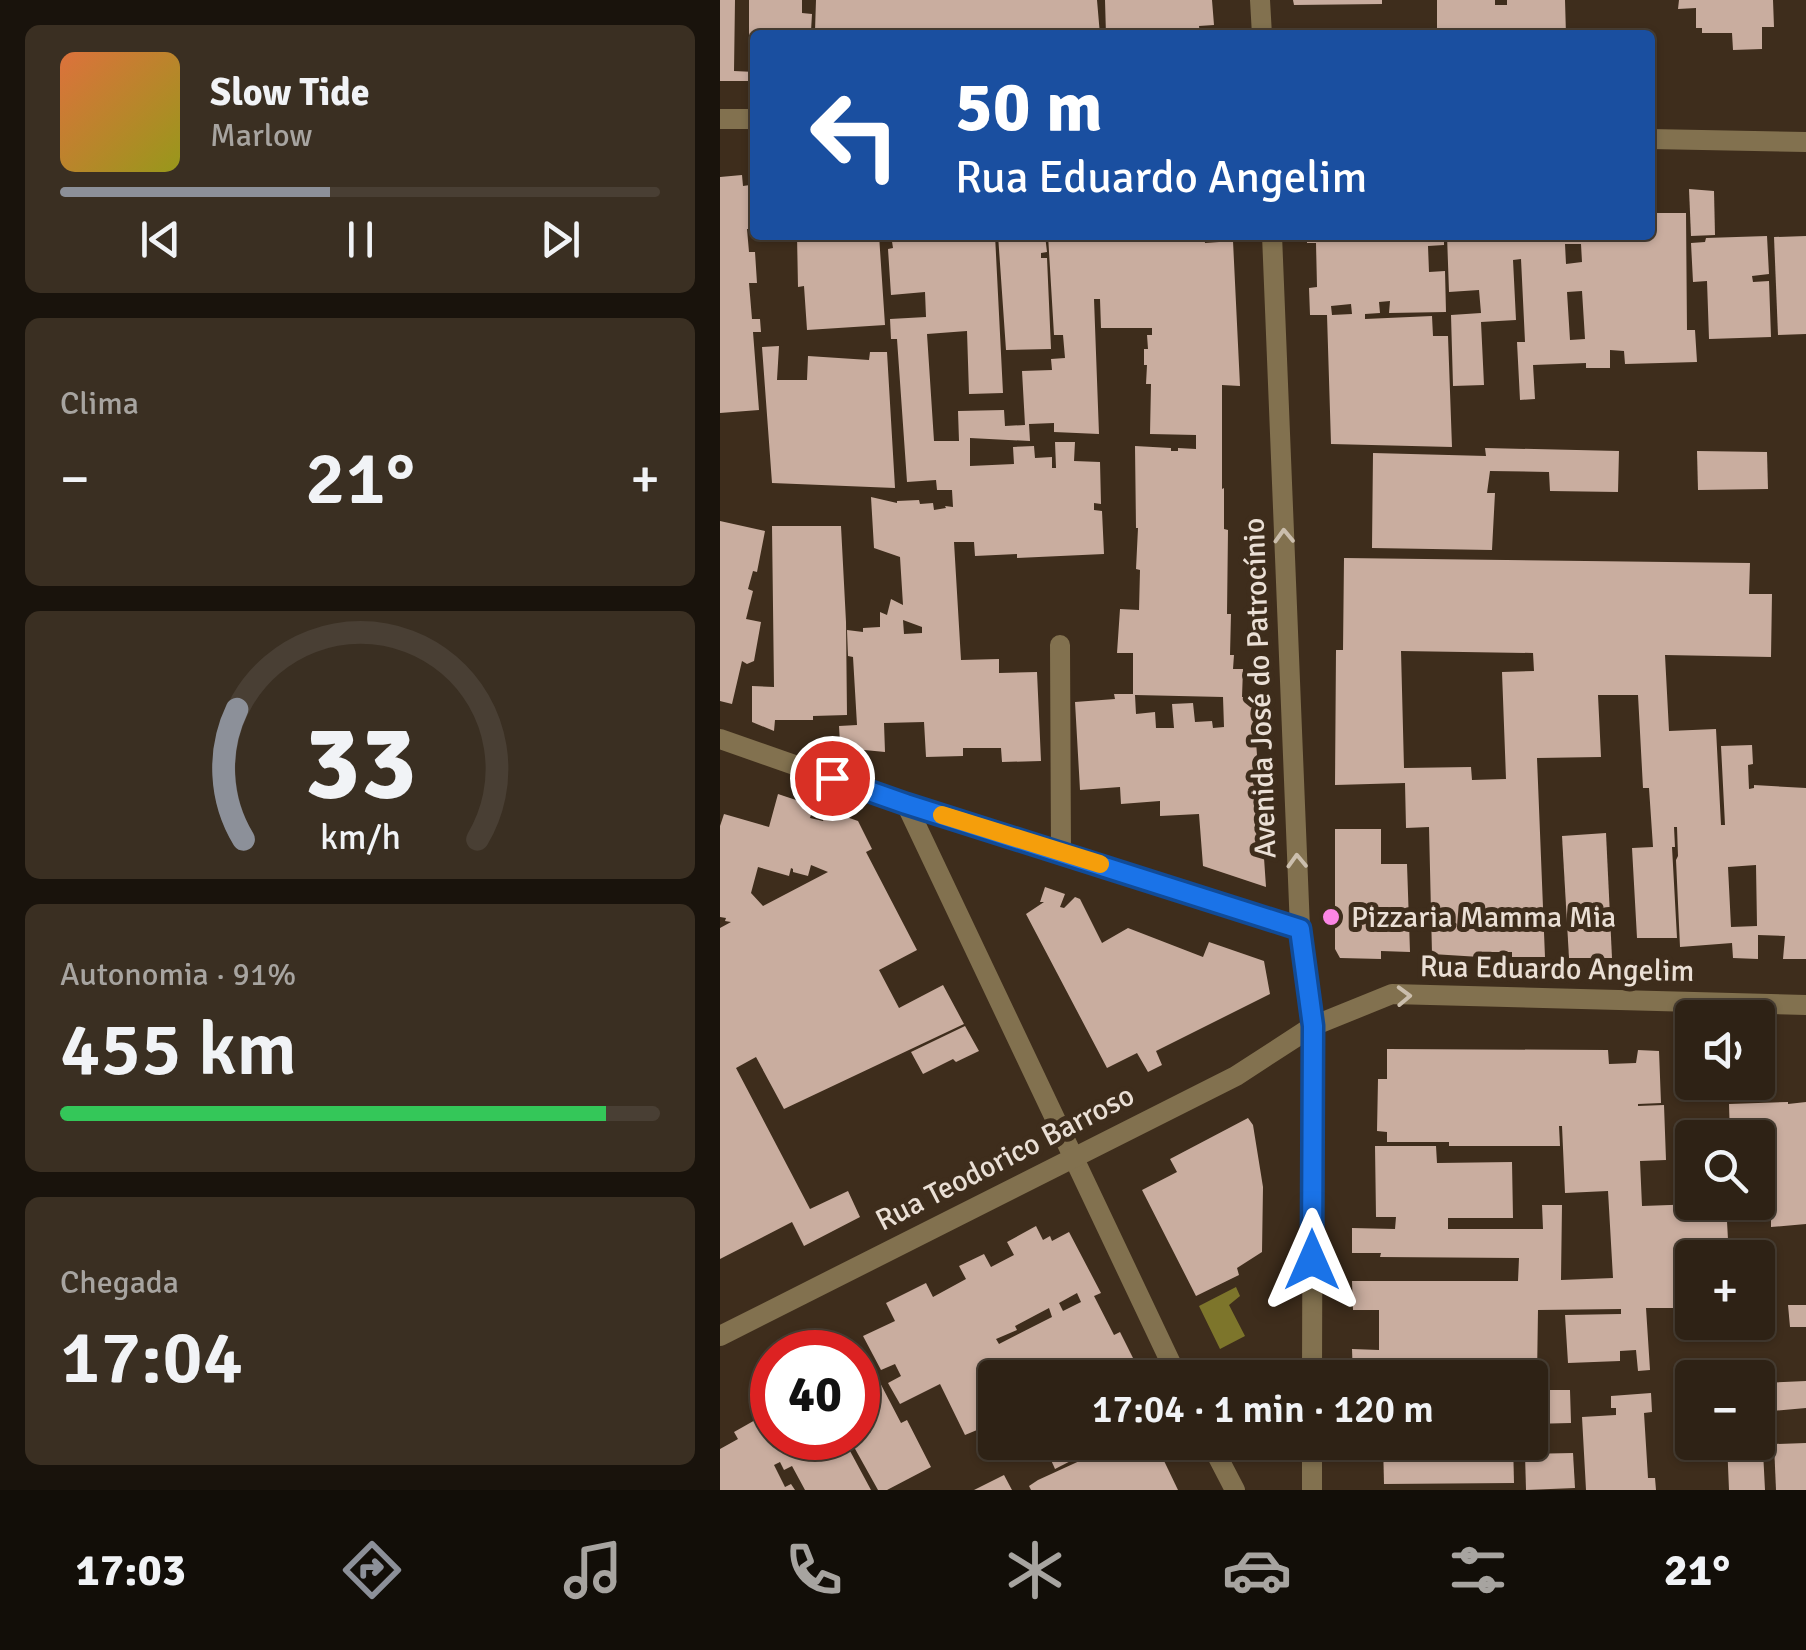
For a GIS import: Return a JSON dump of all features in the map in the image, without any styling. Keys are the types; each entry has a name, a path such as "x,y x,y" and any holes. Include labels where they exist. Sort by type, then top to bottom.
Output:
{"street":[{"path":"1260,0 1262,30"},
{"path":"720,118 750,119"},
{"path":"1655,138 1806,142"},
{"name":"Avenida José do Patrocínio","path":"1272,240 1300,929 1313,1026 1312,1360"},
{"path":"1060,645 1061,852"},
{"path":"720,739 906,804 1300,929"},
{"path":"906,804 1170,1360"},
{"name":"Rua Eduardo Angelim","path":"1313,1026 1392,994 1806,1005"},
{"name":"Rua Teodorico Barroso","path":"720,1336 1236,1076 1313,1026"},
{"path":"1219,1460 1235,1490"},
{"path":"1312,1460 1312,1490"}],"shaded area":[{"path":"1236,1287 1240,1296 1229,1305 1245,1336 1220,1349 1199,1306"}],"building":[{"path":"720,0 735,0 734,71 750,72 750,81 720,81"},
{"path":"749,0 802,0 802,13 812,14 811,30 750,30 749,55"},
{"path":"816,0 1097,0 1100,30 815,30"},
{"path":"1105,0 1212,0 1214,25 1199,26 1199,30 1106,30"},
{"path":"1293,0 1382,0 1382,4 1294,5"},
{"path":"1437,0 1495,0 1495,5 1507,5 1507,0 1565,0 1566,30 1437,30"},
{"path":"1679,0 1773,0 1774,27 1762,27 1762,49 1733,50 1732,33 1702,33 1702,28 1696,28 1696,8 1678,9"},
{"path":"742,175 743,186 750,185 747,229 749,252 755,252 757,283 749,283 752,319 760,319 761,332 753,332 759,410 720,413 720,177"},
{"path":"1689,189 1714,191 1715,235 1691,236"},
{"path":"1655,213 1686,213 1687,330 1695,330 1697,362 1625,364 1624,351 1610,350 1610,368 1586,368 1586,363 1533,365 1535,399 1520,400 1517,342 1525,342 1521,259 1513,260 1516,320 1481,322 1484,385 1453,386 1451,315 1481,313 1479,290 1449,292 1447,240 1655,240","holes":["1565,244 1581,244 1582,262 1566,264","1582,291 1585,339 1570,340 1567,292"]},
{"path":"1767,236 1769,274 1752,276 1753,282 1769,281 1771,337 1709,339 1707,281 1693,282 1691,243 1705,242 1706,238"},
{"path":"1806,236 1806,334 1778,335 1774,237"},
{"path":"797,240 879,240 885,325 807,330 804,286 798,287"},
{"path":"892,240 995,240 1003,393 969,394 967,331 927,334 934,441 959,441 958,411 1004,410 1005,426 1025,425 1022,371 1052,370 1051,359 1065,358 1063,335 1054,335 1048,240 1233,241 1240,386 1222,385 1227,614 1231,614 1233,669 1243,669 1242,697 1253,697 1266,887 1203,866 1199,814 1160,816 1160,801 1121,804 1120,787 1080,790 1075,702 1133,694 1133,653 1117,653 1120,609 1139,610 1135,446 1171,451 1196,449 1196,435 1150,434 1151,384 1146,384 1144,349 1148,349 1147,335 1152,335 1152,328 1101,328 1100,299 1094,299 1099,434 1054,432 1054,423 1029,424 1030,441 970,438 970,466 1014,464 1013,447 1034,446 1035,458 1052,457 1052,468 1056,468 1055,442 1075,442 1074,461 1100,462 1101,504 1094,503 1094,510 1102,511 1104,554 975,556 974,542 954,542 961,660 999,659 999,673 1037,672 1041,761 1002,762 1001,748 963,748 963,756 926,757 924,722 884,723 885,752 854,749 854,742 840,743 839,726 857,725 853,657 848,656 847,630 863,632 863,628 880,627 880,612 887,615 891,599 903,605 900,557 874,548 871,497 897,503 919,500 920,504 933,503 934,510 953,507 952,490 937,490 936,480 907,482 897,339 891,339 890,319 926,317 925,292 891,295 888,249 893,248","holes":["903,620 922,627 922,633 904,634","1135,695 1223,697 1224,727 1213,728 1212,721 1195,722 1193,703 1172,704 1174,728 1156,728 1155,712 1136,714"]},
{"path":"998,240 1046,240 1047,252 1041,253 1041,258 1047,258 1051,349 1006,350"},
{"path":"1307,240 1444,240 1444,245 1428,246 1429,272 1445,271 1446,312 1389,313 1390,301 1379,302 1380,313 1365,314 1365,319 1432,316 1433,336 1448,336 1452,447 1331,444 1327,315 1310,315 1309,288 1317,287 1316,243","holes":["1351,304 1352,314 1332,315 1331,306"]},
{"path":"779,346 777,380 807,380 808,356 869,360 870,352 887,352 895,488 772,483 762,347"},
{"path":"1485,448 1619,451 1618,492 1550,491 1549,472 1490,471 1487,493 1495,493 1492,550 1372,548 1373,453 1486,456"},
{"path":"1697,451 1767,452 1768,489 1698,490"},
{"path":"720,521 765,531 757,572 753,571 748,589 753,591 746,619 761,622 754,661 742,661 732,704 720,701"},
{"path":"772,526 841,526 847,715 775,720 774,731 752,722 752,686 774,687"},
{"path":"1344,558 1750,563 1749,594 1772,594 1771,657 1665,655 1669,731 1716,729 1721,825 1725,825 1721,746 1752,745 1749,789 1754,785 1806,788 1806,959 1783,959 1785,936 1758,935 1758,959 1733,958 1732,943 1680,947 1677,827 1672,847 1677,938 1637,938 1632,848 1653,847 1649,788 1643,788 1638,695 1598,695 1601,757 1537,758 1545,957 1512,957 1512,952 1480,952 1480,957 1432,954 1429,827 1406,828 1405,783 1335,785 1336,650 1343,650","holes":["1401,651 1533,653 1534,671 1502,672 1506,779 1472,780 1471,767 1404,768","1756,865 1757,926 1731,927 1728,867"]},
{"path":"778,794 814,806 810,818 823,821 826,810 858,821 872,849 866,852 917,950 879,970 899,1008 943,985 964,1024 784,1109 756,1057 736,1068 810,1209 848,1191 860,1217 804,1246 792,1222 720,1259 720,928 731,922 720,917 720,826 724,814 769,827","holes":["811,865 828,872 763,906 751,893 758,867 789,876 791,868 808,876"]},
{"path":"1335,829 1381,829 1381,864 1407,864 1410,952 1381,951 1381,959 1340,958 1335,949"},
{"path":"1606,833 1612,958 1569,958 1562,836"},
{"path":"1045,887 1065,894 1060,907 1064,908 1075,897 1080,899 1102,943 1128,928 1203,957 1209,942 1264,961 1270,994 1156,1051 1162,1065 1148,1072 1137,1053 1107,1068 1026,914 1044,902 1040,902"},
{"path":"965,1026 979,1051 923,1074 911,1052"},
{"path":"1387,1049 1608,1050 1609,1064 1636,1063 1638,1050 1659,1051 1661,1103 1638,1106 1664,1105 1666,1160 1640,1161 1642,1206 1675,1205 1675,1220 1727,1220 1728,1240 1675,1240 1675,1308 1646,1308 1650,1370 1638,1371 1636,1350 1620,1351 1620,1361 1568,1363 1565,1315 1621,1314 1621,1309 1538,1310 1537,1360 1352,1360 1352,1349 1379,1350 1379,1310 1353,1310 1352,1281 1518,1281 1519,1258 1380,1257 1381,1253 1352,1253 1352,1228 1395,1229 1396,1217 1376,1217 1375,1146 1436,1146 1437,1163 1512,1162 1513,1218 1448,1218 1448,1229 1543,1229 1542,1205 1562,1205 1561,1280 1613,1278 1608,1191 1565,1193 1562,1126 1560,1146 1387,1142 1387,1132 1377,1131 1378,1079 1387,1079"},
{"path":"1806,1102 1806,1224 1771,1227 1771,1220 1775,1220 1775,1120 1729,1120 1729,1104"},
{"path":"1248,1118 1253,1125 1263,1187 1262,1252 1237,1268 1239,1275 1196,1296 1142,1190 1177,1172 1170,1159"},
{"path":"1036,1226 1043,1240 1050,1236 1052,1241 1069,1232 1101,1293 1094,1296 1114,1335 1120,1332 1134,1360 978,1360 978,1432 965,1435 940,1384 900,1404 888,1383 901,1376 895,1364 880,1368 880,1330 876,1330 895,1321 886,1303 926,1283 933,1297 966,1279 959,1266 984,1254 991,1267 1014,1255 1007,1242","holes":["1077,1293 1081,1302 1063,1311 1059,1303","1049,1308 1052,1317 999,1344 996,1339"]},
{"path":"1788,1305 1806,1305 1806,1327 1790,1327"},
{"path":"1806,1381 1806,1408 1775,1411 1775,1382"},
{"path":"880,1383 901,1423 907,1420 931,1467 887,1490 878,1490 861,1460 880,1460"},
{"path":"1548,1390 1570,1390 1571,1423 1548,1424"},
{"path":"1651,1393 1652,1412 1644,1413 1648,1478 1655,1478 1656,1490 1586,1490 1582,1417 1616,1415 1616,1408 1611,1408 1611,1396"},
{"path":"750,1423 750,1460 855,1460 871,1490 805,1490 792,1466 784,1470 780,1462 774,1465 785,1487 791,1484 795,1490 720,1490 720,1449 738,1439 734,1432"},
{"path":"1806,1443 1806,1490 1776,1490 1775,1444"},
{"path":"1573,1453 1575,1488 1526,1490 1525,1460 1548,1460 1548,1454"},
{"path":"1051,1460 1073,1460 1055,1469"},
{"path":"1082,1460 1164,1460 1178,1490 1031,1490 1029,1486"},
{"path":"1383,1460 1513,1460 1514,1483 1384,1484"},
{"path":"1728,1460 1763,1460 1765,1490 1729,1490"},
{"path":"1004,1475 1012,1490 974,1490"}],"slow traffic":[{"path":"942,815 1100,864"}],"place":[{"name":"Pizzaria Mamma Mia","path":"1331,917"}],"route":[{"path":"832,778 1300,929 1313,1026 1312,1260"}]}
